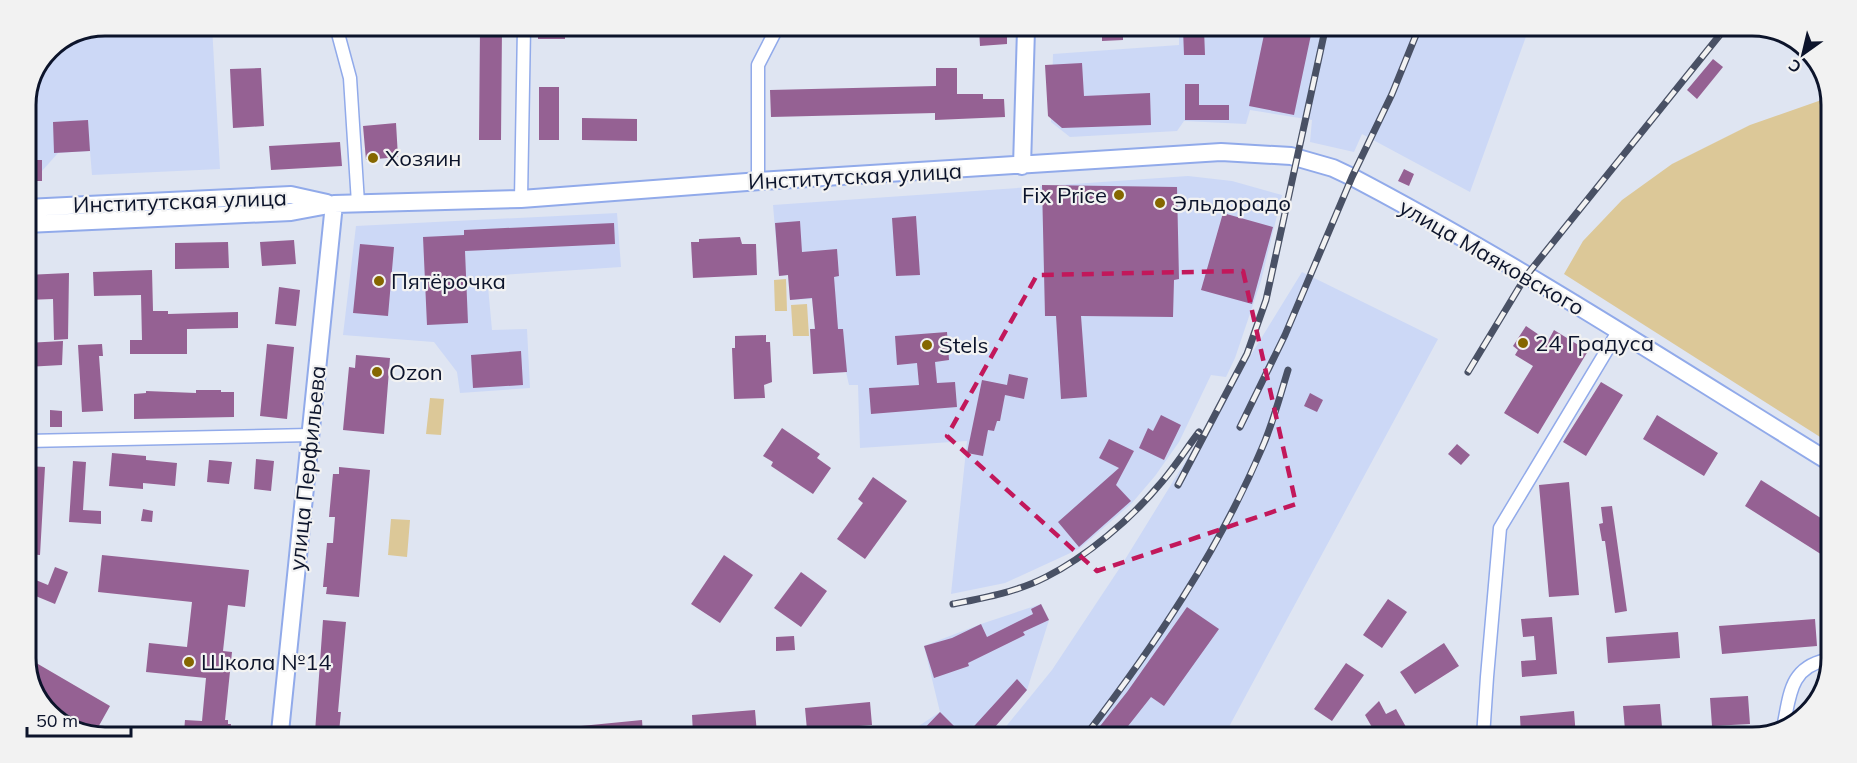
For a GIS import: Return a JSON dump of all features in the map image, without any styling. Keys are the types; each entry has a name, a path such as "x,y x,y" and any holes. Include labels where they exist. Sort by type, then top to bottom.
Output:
{"main road":[{"path":"1022,166 1026,36"},
{"name":"Институтская улица","path":"36,209 77,214 291,212 334,204 521,199 758,181 1221,152 1291,156 1333,168 1370,186"},
{"name":"улица Маяковского","path":"1370,186 1619,330 1821,457"},
{"name":"улица Перфильева","path":"281,727 334,204"},
{"name":"Институтская улица","path":"36,222 77,214"}],"street":[{"path":"339,36 350,78 358,203"},
{"path":"521,199 524,36"},
{"path":"758,181 758,65 773,36"},
{"path":"1484,727 1486,677 1500,528 1619,330"},
{"path":"36,441 310,435"},
{"path":"1785,718 1793,684 1799,673 1813,663 1821,661"}],"highlighted area":[{"path":"1243,271 1296,504 1097,571 947,436 1037,275"}],"shaded area":[{"path":"213,36 220,169 92,175 90,151 58,153 42,171 36,171 36,101 41,79 56,56 79,41 92,37"},
{"path":"1179,36 1526,36 1470,192 1362,134 1354,152 1310,142 1312,120 1250,110 1246,124 1184,121 1177,131 1070,137 1051,122 1053,54 1179,45"},
{"path":"1821,100 1821,438 1564,274 1583,241 1622,200 1672,164 1750,125"},
{"path":"1188,176 1232,181 1282,195 1261,281 1235,358 1226,377 1211,375 1179,442 1155,476 1132,503 1079,549 1005,583 951,594 967,441 860,448 858,385 849,385 846,372 813,374 810,329 815,328 812,299 790,300 788,275 779,276 773,205"},
{"path":"617,213 621,267 487,276 492,330 527,329 530,388 460,393 457,372 434,342 343,335 356,226"},
{"path":"1302,272 1438,339 1229,727 1006,727 1052,670 1121,566"},
{"path":"786,279 787,311 775,311 774,280"},
{"path":"807,304 809,336 793,336 791,305"},
{"path":"430,398 444,399 441,435 426,434"},
{"path":"391,519 410,520 407,557 388,555"},
{"path":"1041,604 1049,620 1027,690 995,727 917,727 940,712 924,646"}],"building":[{"path":"480,36 502,36 501,140 479,140"},
{"path":"538,36 565,36 565,39 538,39"},
{"path":"979,36 1007,36 1007,44 980,46"},
{"path":"1102,36 1123,36 1123,40 1102,41"},
{"path":"1183,36 1204,36 1205,55 1184,55"},
{"path":"1264,36 1311,36 1294,115 1249,106"},
{"path":"1713,59 1723,67 1697,99 1687,90"},
{"path":"1082,63 1084,96 1150,93 1151,125 1062,128 1048,116 1045,65"},
{"path":"261,68 264,126 233,128 230,69"},
{"path":"936,68 957,68 957,94 983,94 983,99 1004,99 1005,117 935,120 935,113 771,117 770,90 936,86"},
{"path":"1185,84 1199,84 1199,105 1229,105 1229,120 1185,120"},
{"path":"539,87 559,87 559,140 539,140"},
{"path":"582,118 637,119 637,141 582,140"},
{"path":"88,120 90,151 54,153 53,122"},
{"path":"396,123 398,157 366,160 363,126"},
{"path":"340,142 342,166 271,170 269,146"},
{"path":"36,160 42,160 42,181 36,181"},
{"path":"1404,169 1414,174 1409,186 1398,181"},
{"path":"1042,185 1177,187 1179,279 1174,280 1173,317 1081,316 1087,397 1061,399 1056,316 1045,316"},
{"path":"1223,213 1273,227 1252,304 1201,290"},
{"path":"916,216 920,275 896,276 892,218"},
{"path":"800,221 802,252 837,249 839,276 834,277 838,329 843,329 847,372 813,374 810,329 815,329 812,298 790,300 788,275 779,276 775,223"},
{"path":"614,223 615,244 465,251 468,323 427,325 423,237 464,235 464,230"},
{"path":"740,237 742,244 756,244 757,275 693,278 691,242 699,242 699,239"},
{"path":"294,240 296,264 262,266 260,242"},
{"path":"228,242 229,268 175,269 175,243"},
{"path":"360,244 394,247 388,316 353,313"},
{"path":"152,270 153,311 168,311 168,314 238,312 238,328 187,329 187,354 130,354 130,340 142,340 141,295 94,296 93,272"},
{"path":"69,273 68,339 54,340 53,299 36,300 36,275"},
{"path":"279,287 300,290 296,326 275,324"},
{"path":"1526,326 1548,341 1554,330 1588,351 1538,434 1504,413 1533,366 1515,355 1518,350 1513,346"},
{"path":"947,332 949,360 935,362 937,383 955,382 957,407 871,414 869,388 919,385 917,363 897,365 895,336"},
{"path":"766,335 766,342 770,342 772,382 764,385 765,398 734,399 732,348 735,348 735,336"},
{"path":"63,341 62,365 36,366 36,342"},
{"path":"102,344 103,356 99,356 103,411 82,412 78,345"},
{"path":"267,344 294,347 287,419 260,416"},
{"path":"521,351 523,385 473,388 471,355"},
{"path":"356,355 390,358 384,434 343,430 349,367 355,368"},
{"path":"1009,374 1028,378 1024,399 1005,395 1000,421 997,421 994,431 988,430 983,456 967,453 982,380 1007,385"},
{"path":"1601,382 1623,395 1586,456 1563,442"},
{"path":"196,390 234,392 234,417 134,419 134,394 146,393 146,391 196,393"},
{"path":"1310,393 1323,400 1317,412 1304,406"},
{"path":"50,410 62,411 62,427 50,427"},
{"path":"1161,415 1181,425 1164,460 1139,448 1148,428 1153,431"},
{"path":"1657,415 1718,453 1704,476 1643,439"},
{"path":"782,428 820,454 817,458 831,468 813,494 771,466 773,462 763,456"},
{"path":"1109,439 1134,451 1116,485 1131,501 1079,547 1058,522 1119,468 1099,458"},
{"path":"1457,444 1470,455 1461,465 1448,454"},
{"path":"112,453 146,456 146,460 177,463 175,486 143,483 143,489 109,486"},
{"path":"256,459 274,461 271,491 254,489"},
{"path":"209,460 232,462 229,484 207,482"},
{"path":"73,461 86,462 83,510 101,511 101,524 69,522"},
{"path":"36,467 45,467 40,555 36,555"},
{"path":"339,467 370,470 359,597 326,594 327,587 323,587 327,543 333,543 335,517 329,517 333,474 339,474"},
{"path":"873,477 907,501 865,559 837,539 863,503 858,499"},
{"path":"1761,480 1821,518 1821,554 1745,506"},
{"path":"1569,482 1579,595 1549,597 1539,485"},
{"path":"1612,506 1627,611 1615,613 1605,541 1602,541 1599,524 1603,523 1601,507"},
{"path":"143,509 153,511 152,522 141,521"},
{"path":"102,555 249,570 245,607 228,605 223,651 232,652 225,720 228,720 231,727 184,727 185,720 202,721 206,678 146,672 149,643 187,647 192,602 98,592"},
{"path":"724,555 753,575 720,623 691,604"},
{"path":"55,567 68,572 55,604 36,596 36,580 48,585"},
{"path":"801,572 827,591 801,627 774,608"},
{"path":"1388,599 1407,612 1382,648 1363,635"},
{"path":"1041,604 1049,620 1023,632 1025,635 968,663 969,666 934,678 924,646 952,638 981,624 987,637 1033,614 1031,609"},
{"path":"1187,607 1219,629 1164,706 1151,697 1127,727 1099,727"},
{"path":"1552,617 1557,674 1522,677 1521,661 1536,660 1534,636 1523,637 1521,619"},
{"path":"1815,619 1817,646 1722,654 1719,626"},
{"path":"323,620 346,622 338,712 341,712 340,727 315,727"},
{"path":"1678,632 1680,658 1608,663 1606,637"},
{"path":"794,636 795,650 776,651 776,637"},
{"path":"1444,643 1459,666 1415,694 1400,672"},
{"path":"36,663 110,706 99,727 82,723 58,709 50,700 41,684"},
{"path":"1346,663 1364,675 1332,721 1314,709"},
{"path":"1017,679 1027,690 995,727 973,727"},
{"path":"1748,696 1750,724 1712,726 1710,698"},
{"path":"1379,701 1386,714 1396,709 1406,727 1372,727 1365,715"},
{"path":"870,702 872,725 807,727 805,708"},
{"path":"1660,704 1662,727 1625,727 1623,706"},
{"path":"755,710 756,727 693,727 692,715"},
{"path":"1574,711 1575,727 1521,727 1520,716"},
{"path":"940,712 955,727 926,727"},
{"path":"642,720 642,727 581,727"}],"railway":[{"path":"1178,485 1247,354 1266,300 1324,36"},
{"path":"1240,427 1285,335 1352,177 1392,94 1416,36"},
{"path":"1468,372 1526,276 1719,36"},
{"path":"1092,727 1160,633 1226,524 1266,439 1288,370"},
{"path":"953,604 1024,587 1077,559 1122,524 1148,497 1170,472 1199,432"}],"place":[{"name":"Хозяин","path":"373,158"},
{"name":"Fix Price","path":"1119,195"},
{"name":"Эльдорадо","path":"1160,203"},
{"name":"Пятёрочка","path":"379,281"},
{"name":"24 Градуса","path":"1523,343"},
{"name":"Stels","path":"927,345"},
{"name":"Ozon","path":"377,372"},
{"name":"Школа №14","path":"189,662"}]}
